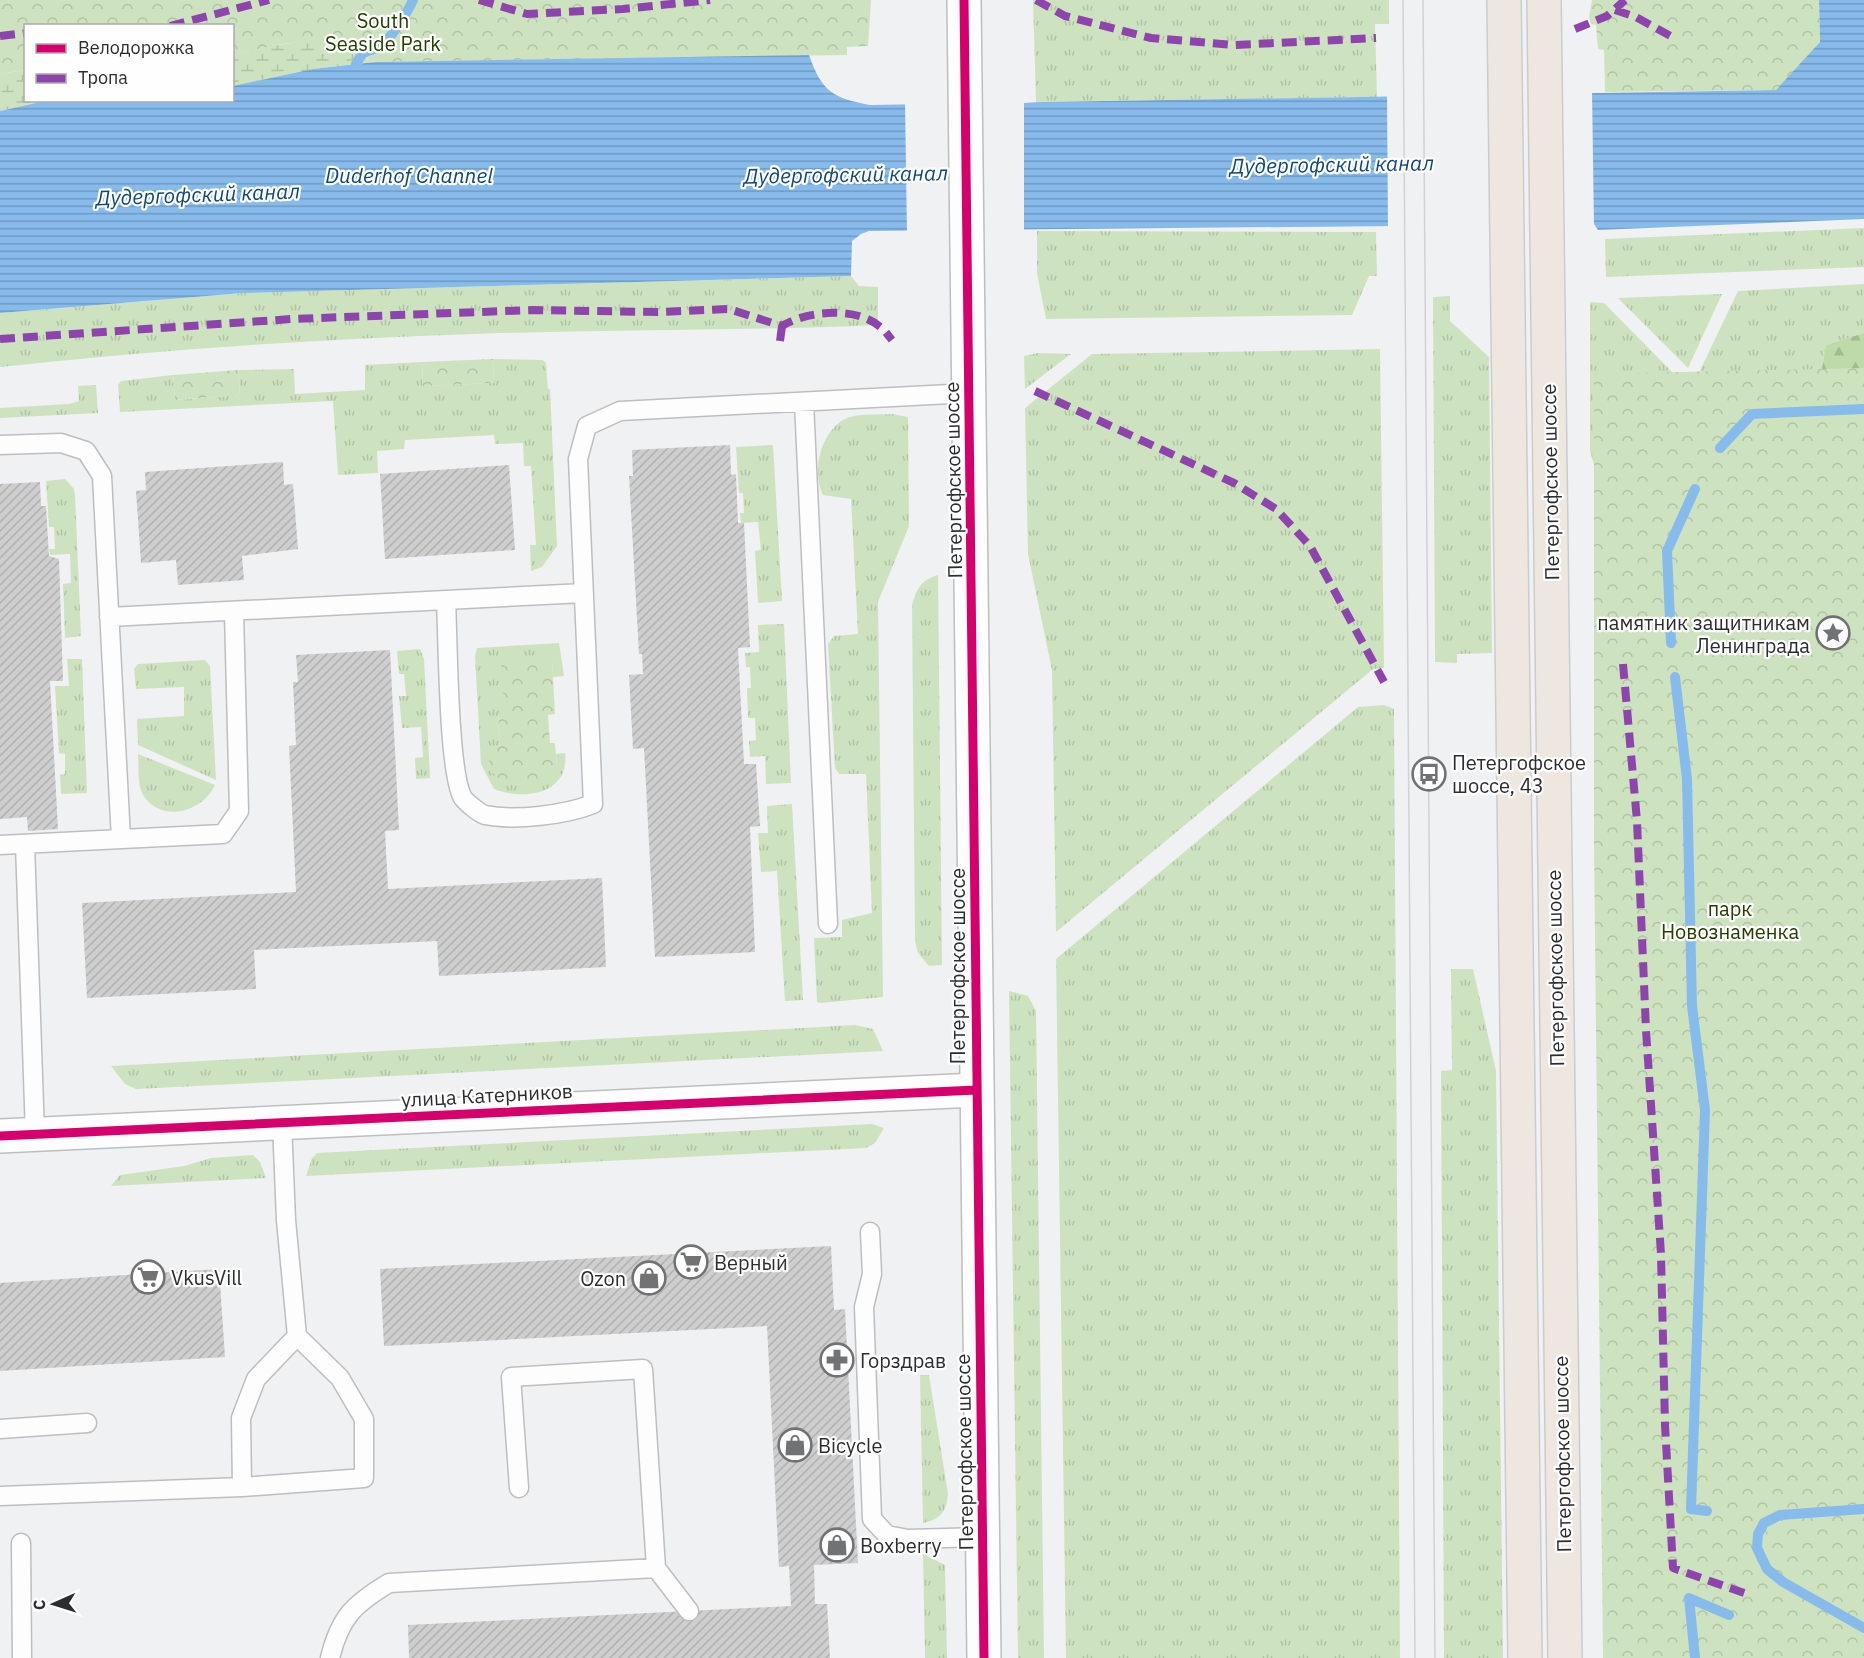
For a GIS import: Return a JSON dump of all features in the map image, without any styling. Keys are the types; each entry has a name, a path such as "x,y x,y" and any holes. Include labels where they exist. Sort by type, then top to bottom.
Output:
{"main road":[{"name":"Петергофское шоссе","path":"1504,0 1525,1658"},
{"name":"Петергофское шоссе","path":"1544,0 1565,1658"}],"street":[{"name":"Петергофское шоссе","path":"964,0 984,1658"},
{"name":"улица Катерников","path":"0,1136 976,1090"}],"lane":[{"path":"446,601 455,762 463,798 482,814 505,816 572,813 593,804 578,459 586,426 620,411 970,393"},
{"path":"804,402 828,924"},
{"path":"0,445 61,443 86,451 102,476 121,839"},
{"path":"109,617 584,593"},
{"path":"0,845 223,834 239,811 234,612"},
{"path":"25,844 35,1134"},
{"path":"0,1497 242,1487 364,1478 364,1419 340,1378 297,1336 286,1220 282,1123"},
{"path":"870,1232 872,1274 864,1307 872,1519 887,1535 908,1539 983,1537"},
{"path":"242,1487 240,1418 256,1379 297,1336"},
{"path":"519,1488 511,1377 643,1369 656,1568 689,1611"},
{"path":"0,1429 87,1423"},
{"path":"21,1543 22,1658"},
{"path":"330,1658 340,1623 360,1601 389,1583 656,1568"}],"green space":[{"name":"South Seaside Park","path":"0,0 871,0 868,46 847,47 847,55 375,62 340,46 305,42 270,46 234,55 234,24 24,24 24,70 0,74"},
{"path":"1033,0 1389,0 1389,24 1375,24 1377,97 1036,102"},
{"path":"1592,0 1819,0 1820,42 1777,90 1605,92 1604,50 1598,49 1596,25 1591,24 1589,17"},
{"path":"306,41 334,43 375,62 313,69 234,86 234,54 264,47"},
{"path":"24,70 24,102 45,102 0,111 0,74"},
{"path":"1864,228 1864,267 1606,277 1605,239"},
{"path":"1037,231 1376,232 1377,276 1369,276 1352,315 1046,319 1037,273"},
{"path":"851,276 859,286 878,287 878,325 415,336 178,350 0,367 0,313 243,293"},
{"path":"1864,284 1864,333 1826,345 1821,374 1696,379 1738,291"},
{"path":"1722,294 1688,368 1618,298"},
{"path":"1450,296 1450,321 1489,357 1492,653 1457,654 1457,663 1435,662 1433,297"},
{"path":"1590,302 1604,303 1683,383 1603,494 1590,451"},
{"path":"1864,333 1864,373 1821,374 1826,345"},
{"path":"1380,349 1384,668 1373,669 1056,932 1052,670 1028,554 1025,408 1092,354"},
{"path":"1038,353 1071,354 1025,389 1024,356"},
{"path":"493,359 542,360 546,363 548,389 550,389 557,546 542,567 531,571 530,545 536,545 531,466 524,466 523,443 495,444 494,435 405,440 404,449 377,451 378,473 338,475 333,401 120,412 118,385 121,381 173,375 175,400 240,395 238,370 294,369 295,394 365,390 365,365 422,362 423,386 494,383"},
{"path":"493,359 494,383 423,386 422,362"},
{"name":"парк Новознаменка","path":"1864,368 1864,1658 1603,1658 1594,848 1594,374"},
{"path":"238,370 240,395 175,400 173,375"},
{"path":"96,385 98,413 0,418 0,408 69,404 79,401 78,386"},
{"path":"892,414 908,417 909,526 878,602 883,997 820,1003 817,1002 814,938 842,937 842,920 872,913 866,774 839,774 835,768 828,644 834,636 858,634 851,499 823,495 818,464 824,442 837,425 845,419 861,415"},
{"path":"773,445 782,601 758,603 755,551 761,550 758,522 741,523 740,513 744,513 743,493 739,493 736,447"},
{"path":"65,479 74,489 75,495 81,636 65,638 63,584 71,583 70,554 50,555 49,549 55,549 54,527 49,527 46,481"},
{"path":"938,575 942,965 929,966 918,953 915,941 912,605 920,586 927,579"},
{"path":"784,624 791,783 766,784 765,756 750,757 749,741 756,740 755,718 748,718 747,688 751,688 750,667 746,667 745,653 759,652 758,625"},
{"path":"559,643 564,676 553,677 552,660 505,715 498,716 500,747 488,748 557,767 556,754 565,753 565,767 553,786 543,791 518,794 494,789 481,764 475,656 477,648"},
{"path":"420,649 424,659 430,778 416,779 415,758 423,757 421,727 402,728 399,696 406,696 404,674 399,674 397,651"},
{"path":"67,659 82,659 87,793 61,794 60,775 65,774 65,754 59,753 55,686 69,686"},
{"path":"205,660 210,666 216,780 138,745 137,719 184,716 184,687 136,689 134,669 138,664"},
{"path":"552,660 555,714 548,715 550,743 555,743 557,767 540,784 506,785 490,770 488,747 500,746 498,715 505,714 501,664"},
{"path":"1384,705 1394,709 1400,1658 1066,1658 1056,959 1358,707"},
{"path":"138,754 215,785 201,802 192,808 171,812 160,809 151,804 141,791"},
{"path":"792,804 803,1000 785,1001 777,871 761,872 758,833 768,833 767,806"},
{"path":"1451,969 1473,969 1496,1071 1503,1658 1444,1658 1441,1071 1452,1070"},
{"path":"1009,991 1028,996 1036,1011 1044,1658 1018,1658"},
{"path":"855,1025 873,1029 883,1051 136,1089 125,1084 111,1066"},
{"path":"872,1124 884,1128 875,1143 866,1148 306,1176 312,1158 317,1153"},
{"path":"253,1155 260,1162 266,1178 111,1186 120,1175 184,1166 211,1158"},
{"path":"920,1375 929,1375 948,1494 942,1514 923,1523"},
{"path":"923,1554 945,1565 947,1658 925,1658"}],"water":[{"path":"1819,0 1864,0 1864,219 1598,230 1594,224 869,231 852,241 851,276 243,293 0,313 0,111 41,102 234,102 234,86 313,69 375,62 809,55 819,77 831,91 838,96 870,105 1776,90 1820,42"}],"pier":[{"path":"1592,90 1594,227 1388,230 1387,93"},
{"path":"1036,99 1036,102 1024,103 1024,231 1037,231 1037,234 907,234 905,102"}],"building":[{"path":"730,445 731,475 736,474 738,523 744,523 750,647 738,648 744,764 756,764 760,826 750,827 755,952 655,957 644,748 633,749 629,675 643,674 642,654 639,654 629,476 633,476 632,450"},
{"path":"283,462 284,485 293,484 298,549 242,556 244,580 178,585 176,560 141,563 136,491 146,490 145,472"},
{"path":"509,465 515,550 385,559 380,474"},
{"path":"40,482 41,506 46,506 49,556 59,559 63,681 50,681 58,829 28,831 27,817 0,819 0,484"},
{"path":"390,650 399,830 385,831 388,889 602,878 606,967 439,976 437,941 254,950 256,989 87,998 82,903 296,892 289,746 296,745 293,682 298,682 296,655"},
{"path":"831,1246 834,1310 845,1309 858,1563 814,1565 815,1604 827,1604 830,1658 409,1658 408,1625 791,1606 789,1566 779,1567 767,1326 384,1346 380,1269"},
{"path":"219,1269 225,1357 0,1371 0,1283"}],"waterway":[{"path":"356,64 364,53 385,43 413,0"},
{"path":"1720,448 1752,414 1864,409"},
{"path":"1671,643 1667,551 1695,489"},
{"path":"1675,677 1687,779 1692,1006 1705,1110 1691,1509 1707,1511"},
{"path":"1864,1509 1780,1515 1764,1523 1758,1534 1757,1548 1767,1569 1783,1582 1864,1628"},
{"path":"1695,1658 1689,1598 1729,1615"}],"tram line":[{"path":"1403,0 1415,1658"},
{"path":"1423,0 1435,1658"}],"marked path":[{"path":"178,24 269,0"},
{"path":"479,0 527,14 623,9 710,0"},
{"path":"1036,0 1065,16 1151,38 1235,45 1376,38"},
{"path":"1575,29 1607,16 1625,0"},
{"path":"1615,10 1636,17 1674,38"},
{"path":"0,36 24,33"},
{"path":"0,339 292,319 533,310 658,312 729,309 782,326 817,314 857,315 881,327 892,340"},
{"path":"780,341 782,326"},
{"path":"1035,391 1234,483 1276,509 1310,546 1384,682"},
{"path":"1623,664 1637,821 1646,1030 1661,1254 1665,1425 1673,1568 1747,1594"}],"cycle path":[{"path":"964,0 984,1658"},
{"path":"0,1136 976,1090"}],"place":[{"name":"памятник защитникам Ленинграда","path":"1833,633"},
{"name":"Петергофское шоссе, 43","path":"1429,774"},
{"name":"Верный","path":"691,1262"},
{"name":"VkusVill","path":"148,1277"},
{"name":"Ozon","path":"649,1278"},
{"name":"Горздрав","path":"837,1360"},
{"name":"Bicycle","path":"795,1445"},
{"name":"Boxberry","path":"837,1545"}],"water label":[{"name":"Дудергофский канал","path":"1332,164"},
{"name":"Дудергофский канал","path":"846,174"},
{"name":"Duderhof Channel","path":"409,175"},
{"name":"Дудергофский канал","path":"198,194"}]}
